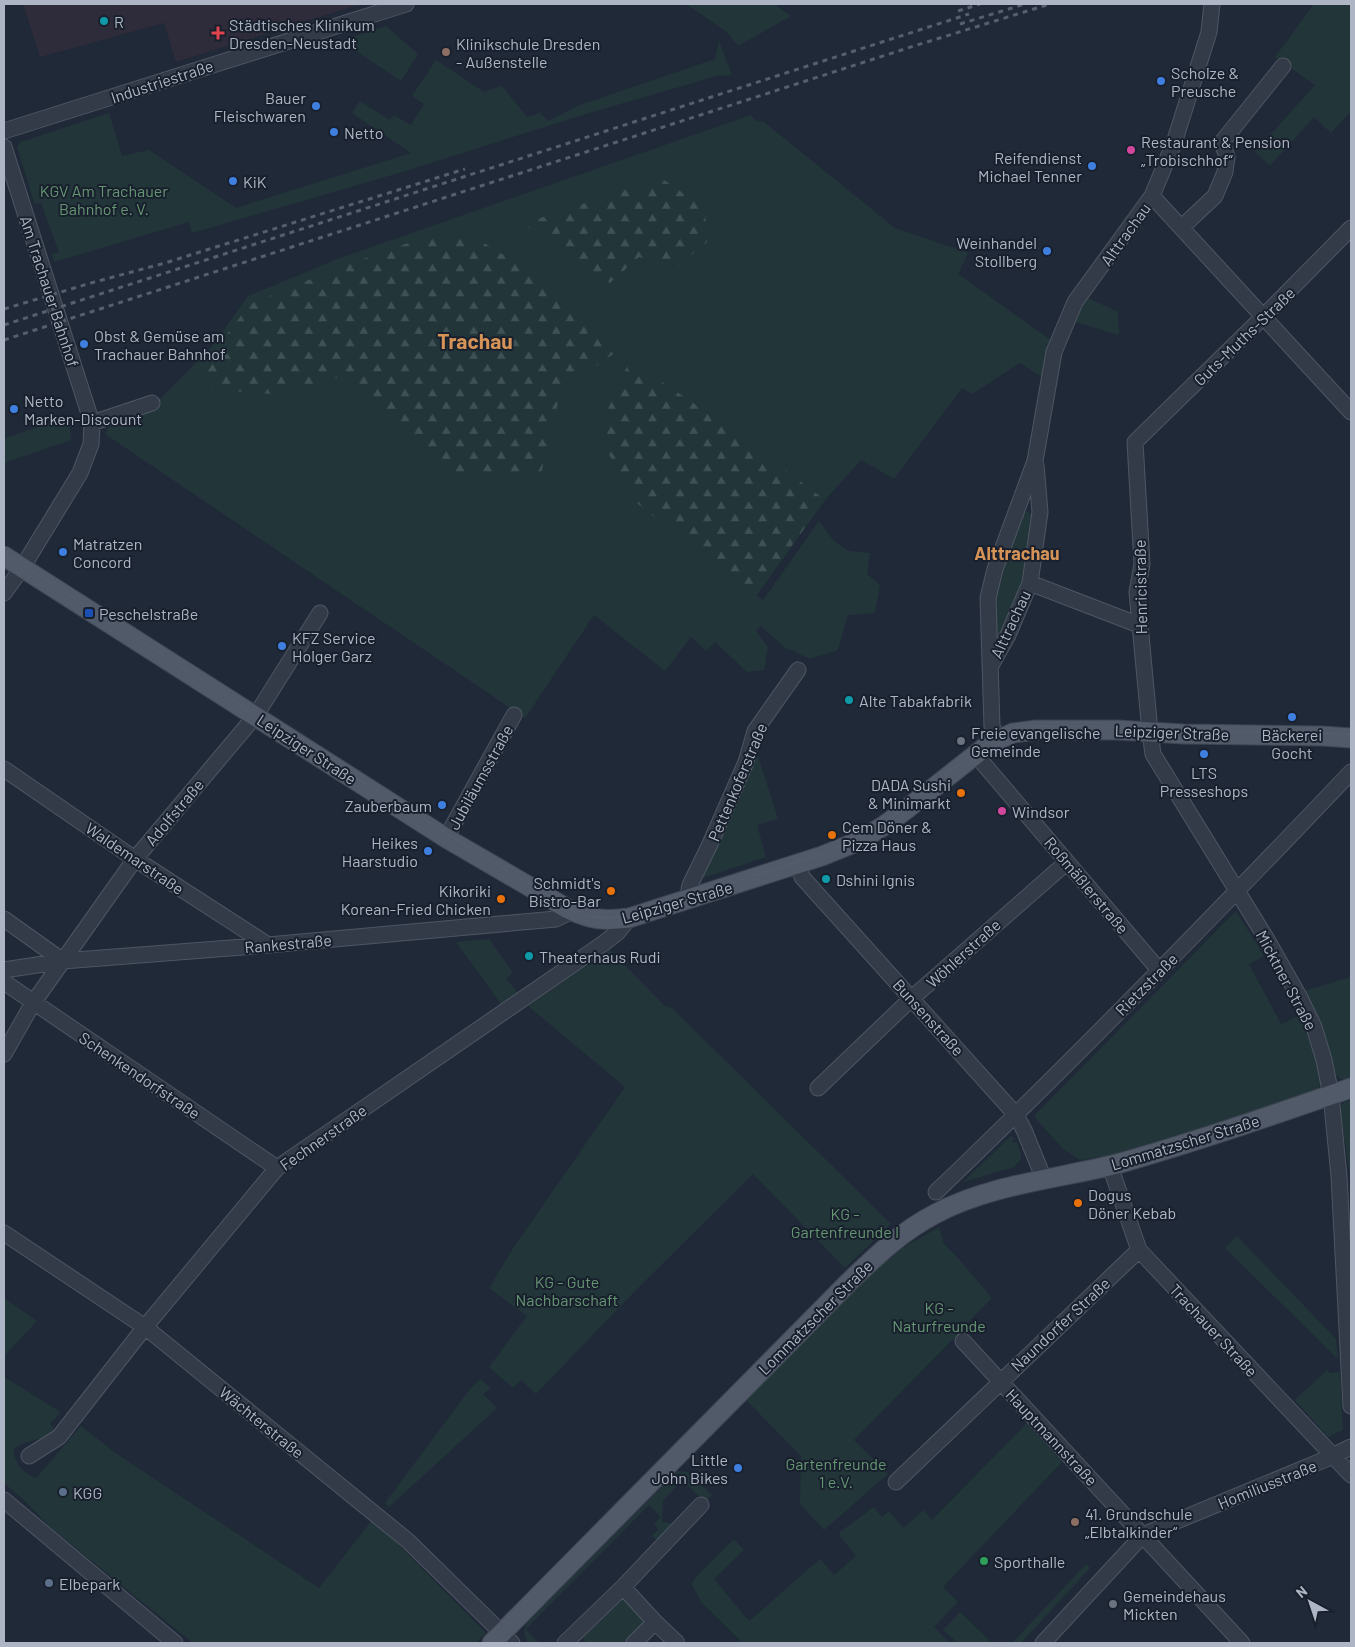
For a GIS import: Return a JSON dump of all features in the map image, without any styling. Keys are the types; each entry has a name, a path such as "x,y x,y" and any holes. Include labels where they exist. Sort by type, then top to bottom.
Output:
{"main road":[{"name":"Leipziger Straße","path":"4,556 446,838 568,909 596,920 609,921 629,918 822,856 859,841 885,825 998,739 1013,733 1036,730 1351,738"},
{"name":"Lommatzscher Straße","path":"502,1640 842,1288 889,1244 936,1213 969,1199 1044,1179 1110,1166 1351,1088"}],"street":[{"name":"Industriestraße","path":"4,131 406,4"},
{"name":"Alttrachau","path":"998,739 992,726 988,598 996,568 1035,461 1054,352 1075,302 1152,196 1171,155 1208,32 1212,4"},
{"path":"1182,227 1215,196 1225,172 1227,157 1222,142 1283,66"},
{"name":"Am Trachauer Bahnhof","path":"4,147 92,423 91,444 80,473 22,568"},
{"path":"1152,196 1351,412"},
{"name":"Guts-Muths-Straße","path":"1135,442 1351,228"},
{"path":"92,423 152,403"},
{"name":"Henricistraße","path":"1135,442 1142,564 1137,592 1150,732"},
{"name":"Alttrachau","path":"990,668 1008,634 1030,583 1040,512 1035,461"},
{"path":"4,594 22,568"},
{"path":"1030,583 1139,625"},
{"name":"Adolfstraße","path":"4,1054 34,1003 135,859 255,716 320,613"},
{"name":"Pettenkoferstraße","path":"687,900 690,885 738,780 755,731 798,670"},
{"name":"Jubiläumsstraße","path":"446,838 514,716"},
{"name":"Micktner Straße","path":"1150,732 1153,754 1290,978 1314,1027 1324,1060 1331,1096 1340,1186 1351,1406"},
{"name":"Roßmäßlerstraße","path":"976,755 1159,970"},
{"name":"Waldemarstraße","path":"4,769 135,859 268,945"},
{"name":"Rietzstraße","path":"936,1192 1016,1115 1238,891 1351,772"},
{"name":"Wöhlerstraße","path":"818,1088 912,998 1067,862"},
{"name":"Bunsenstraße","path":"798,864 802,877 1016,1115 1044,1179"},
{"name":"Rankestraße","path":"4,970 63,961 556,919 566,914 568,909"},
{"name":"Fechnerstraße","path":"29,1456 58,1437 276,1168 604,944 618,932 629,918"},
{"path":"4,919 63,961"},
{"name":"Schenkendorfstraße","path":"4,982 276,1168"},
{"name":"Trachauer Straße","path":"1110,1166 1139,1250 1351,1475"},
{"name":"Wächterstraße","path":"4,1233 146,1327 408,1541 502,1640"},
{"name":"Naundorfer Straße","path":"896,1482 1139,1250"},
{"name":"Hauptmannstraße","path":"963,1341 1242,1643"},
{"path":"1332,1457 1351,1447"},
{"name":"Homiliusstraße","path":"1043,1643 1143,1535 1332,1457"},
{"path":"4,1500 175,1643"},
{"path":"566,1643 623,1587 701,1505"},
{"path":"623,1587 677,1643"},
{"path":"634,1643 656,1622"}],"shaded area":[{"name":"Städtisches Klinikum Dresden-Neustadt","path":"23,4 361,4 176,62 164,23 40,57"}],"green space":[{"path":"686,4 774,4 791,16 738,46 727,32"},
{"path":"1314,4 1351,4 1351,111 1331,133 1314,117 1270,166 1255,152 1315,85 1275,57"},
{"path":"386,26 418,54 401,81 341,41"},
{"name":"KGV Am Trachauer Bahnhof e. V.","path":"719,41 732,75 717,76 586,114 399,173 192,233 189,222 54,262 52,254 59,252 41,203 35,204 34,202 17,147 21,142 109,113 122,156 149,150 236,208 411,153 352,113 360,101 390,120 394,115 411,125 424,104 412,96 436,60 484,92 502,86 527,117 540,113 548,121 580,105 715,59"},
{"path":"751,115 756,121 764,122 895,228 968,253 958,274 1052,341 1042,377 1020,363 972,394 962,388 894,479 861,460 825,500 757,595 763,600 819,521 834,541 849,551 870,553 867,574 880,585 875,613 848,615 838,650 810,659 784,647 761,626 756,631 768,647 764,670 747,672 715,642 706,651 691,637 665,671 594,615 525,718 105,434 108,428 153,411 155,404 211,348 248,296 340,258"},
{"path":"661,178 705,208 707,242 677,267 639,257 610,283 525,225 528,222"},
{"path":"431,235 473,236 518,264 604,330 615,353 561,390 541,474 453,477 341,377 273,394 203,389 202,367 250,304 343,266"},
{"path":"1088,298 1118,312 1119,335 1072,321 1083,301"},
{"path":"628,364 649,373 733,430 825,500 756,595 638,504 597,434"},
{"path":"69,416 71,440 4,463 4,439"},
{"path":"1027,511 1032,515 1024,580 997,646 992,600 1021,515"},
{"path":"755,756 758,756 778,819 757,825 766,857 700,879"},
{"path":"1236,911 1264,956 1249,964 1281,1024 1300,1015 1323,1079 1319,1086 1310,1094 1129,1152 1080,1160 1063,1149 1037,1120 1035,1115"},
{"path":"489,939 513,973 506,978 518,993 501,1004 456,942"},
{"path":"610,950 665,1006 672,1008 891,1224 845,1268 753,1174 636,1290 536,1394 521,1380 513,1388 489,1367 527,1316 489,1288 512,1250 625,1087 528,1006"},
{"path":"1351,977 1351,1078 1343,1079 1335,1075 1320,1022 1304,991"},
{"path":"1351,1100 1351,1169 1349,1170 1340,1108 1344,1102"},
{"path":"1011,1136 1015,1139 1012,1141 1013,1143 1017,1142 1021,1154 1021,1159 1014,1167 963,1182"},
{"path":"939,1227 944,1244 992,1298 964,1326 967,1338 959,1345 953,1339 854,1440 888,1474 824,1530 800,1504 801,1456 746,1400 869,1273 901,1249"},
{"path":"1237,1236 1336,1339 1338,1359 1225,1248"},
{"path":"4,1298 37,1321 4,1356"},
{"path":"1327,1370 1330,1373 1340,1372 1343,1430 1328,1437 1295,1400"},
{"path":"4,1377 61,1412 50,1424 56,1431 46,1437 24,1443 14,1449 14,1454 20,1467 31,1476 36,1478 81,1426 114,1452 319,1588 373,1519 486,1633 476,1643 193,1643 50,1527 24,1500 4,1483"},
{"path":"480,1379 491,1388 483,1394 497,1408 389,1507 385,1503 470,1389"},
{"path":"1027,1423 1062,1462 943,1587 958,1602 934,1627 950,1643 743,1643 701,1602 692,1584 695,1578 734,1539 744,1550 714,1579 749,1621 820,1559 834,1575 856,1556 840,1536 840,1532 874,1507 882,1517 889,1511 904,1528 923,1510 932,1520"},
{"path":"677,1471 688,1472 712,1495 705,1502 682,1480 663,1501 662,1522 670,1523 668,1533 658,1541 652,1536 658,1529 654,1524 661,1517 649,1505 526,1629 539,1643 527,1643 524,1631 527,1623"},
{"path":"1086,1564 1090,1568 1021,1643 1012,1643"},
{"path":"624,1597 647,1619 630,1643 587,1643 582,1638"},
{"path":"960,1612 989,1640 987,1643 958,1643 943,1630"}],"tram line":[{"path":"4,553 256,715 457,840 569,908 590,916 604,918 638,913 821,854 858,838 884,823 996,735 1018,727 1117,727 1183,731 1351,735"},
{"path":"970,764 994,746 1016,735"}],"railway":[{"path":"958,11 980,4"},
{"path":"960,24 1025,4"},
{"path":"4,340 914,46 1050,4"},
{"path":"4,325 969,14"},
{"path":"4,309 165,263 465,169"}],"place":[{"name":"R","path":"104,21"},
{"name":"Städtisches Klinikum Dresden-Neustadt","path":"218,33"},
{"name":"Klinikschule Dresden - Außenstelle","path":"446,52"},
{"name":"Scholze & Preusche","path":"1161,81"},
{"name":"Bauer Fleischwaren","path":"316,106"},
{"name":"Netto","path":"334,132"},
{"name":"Restaurant & Pension „Trobischhof“","path":"1131,150"},
{"name":"Reifendienst Michael Tenner","path":"1092,166"},
{"name":"KiK","path":"233,181"},
{"name":"Weinhandel Stollberg","path":"1047,251"},
{"name":"Obst & Gemüse am Trachauer Bahnhof","path":"84,344"},
{"name":"Netto Marken-Discount","path":"14,409"},
{"name":"Matratzen Concord","path":"63,552"},
{"name":"Peschelstraße","path":"89,613"},
{"name":"KFZ Service Holger Garz","path":"282,646"},
{"name":"Alte Tabakfabrik","path":"849,700"},
{"name":"Bäckerei Gocht","path":"1292,717"},
{"name":"Freie evangelische Gemeinde","path":"961,741"},
{"name":"LTS Presseshops","path":"1204,754"},
{"name":"DADA Sushi & Minimarkt","path":"961,793"},
{"name":"Zauberbaum","path":"442,805"},
{"name":"Windsor","path":"1002,811"},
{"name":"Cem Döner & Pizza Haus","path":"832,835"},
{"name":"Heikes Haarstudio","path":"428,851"},
{"name":"Dshini Ignis","path":"826,879"},
{"name":"Schmidt's Bistro-Bar","path":"611,891"},
{"name":"Kikoriki Korean-Fried Chicken","path":"501,899"},
{"name":"Theaterhaus Rudi","path":"529,956"},
{"name":"Dogus Döner Kebab","path":"1078,1203"},
{"name":"Little John Bikes","path":"738,1468"},
{"name":"KGG","path":"63,1492"},
{"name":"41. Grundschule „Elbtalkinder“","path":"1075,1522"},
{"name":"Sporthalle","path":"984,1561"},
{"name":"Elbepark","path":"49,1583"},
{"name":"Gemeindehaus Mickten","path":"1113,1604"}],"district":[{"name":"Trachau","path":"475,340"},
{"name":"Alttrachau","path":"1017,553"}],"park label":[{"name":"KG - Gartenfreunde I","path":"845,1222"},
{"name":"KG - Gute Nachbarschaft","path":"567,1290"},
{"name":"KG - Naturfreunde","path":"939,1316"},
{"name":"Gartenfreunde 1 e.V.","path":"836,1472"}]}
